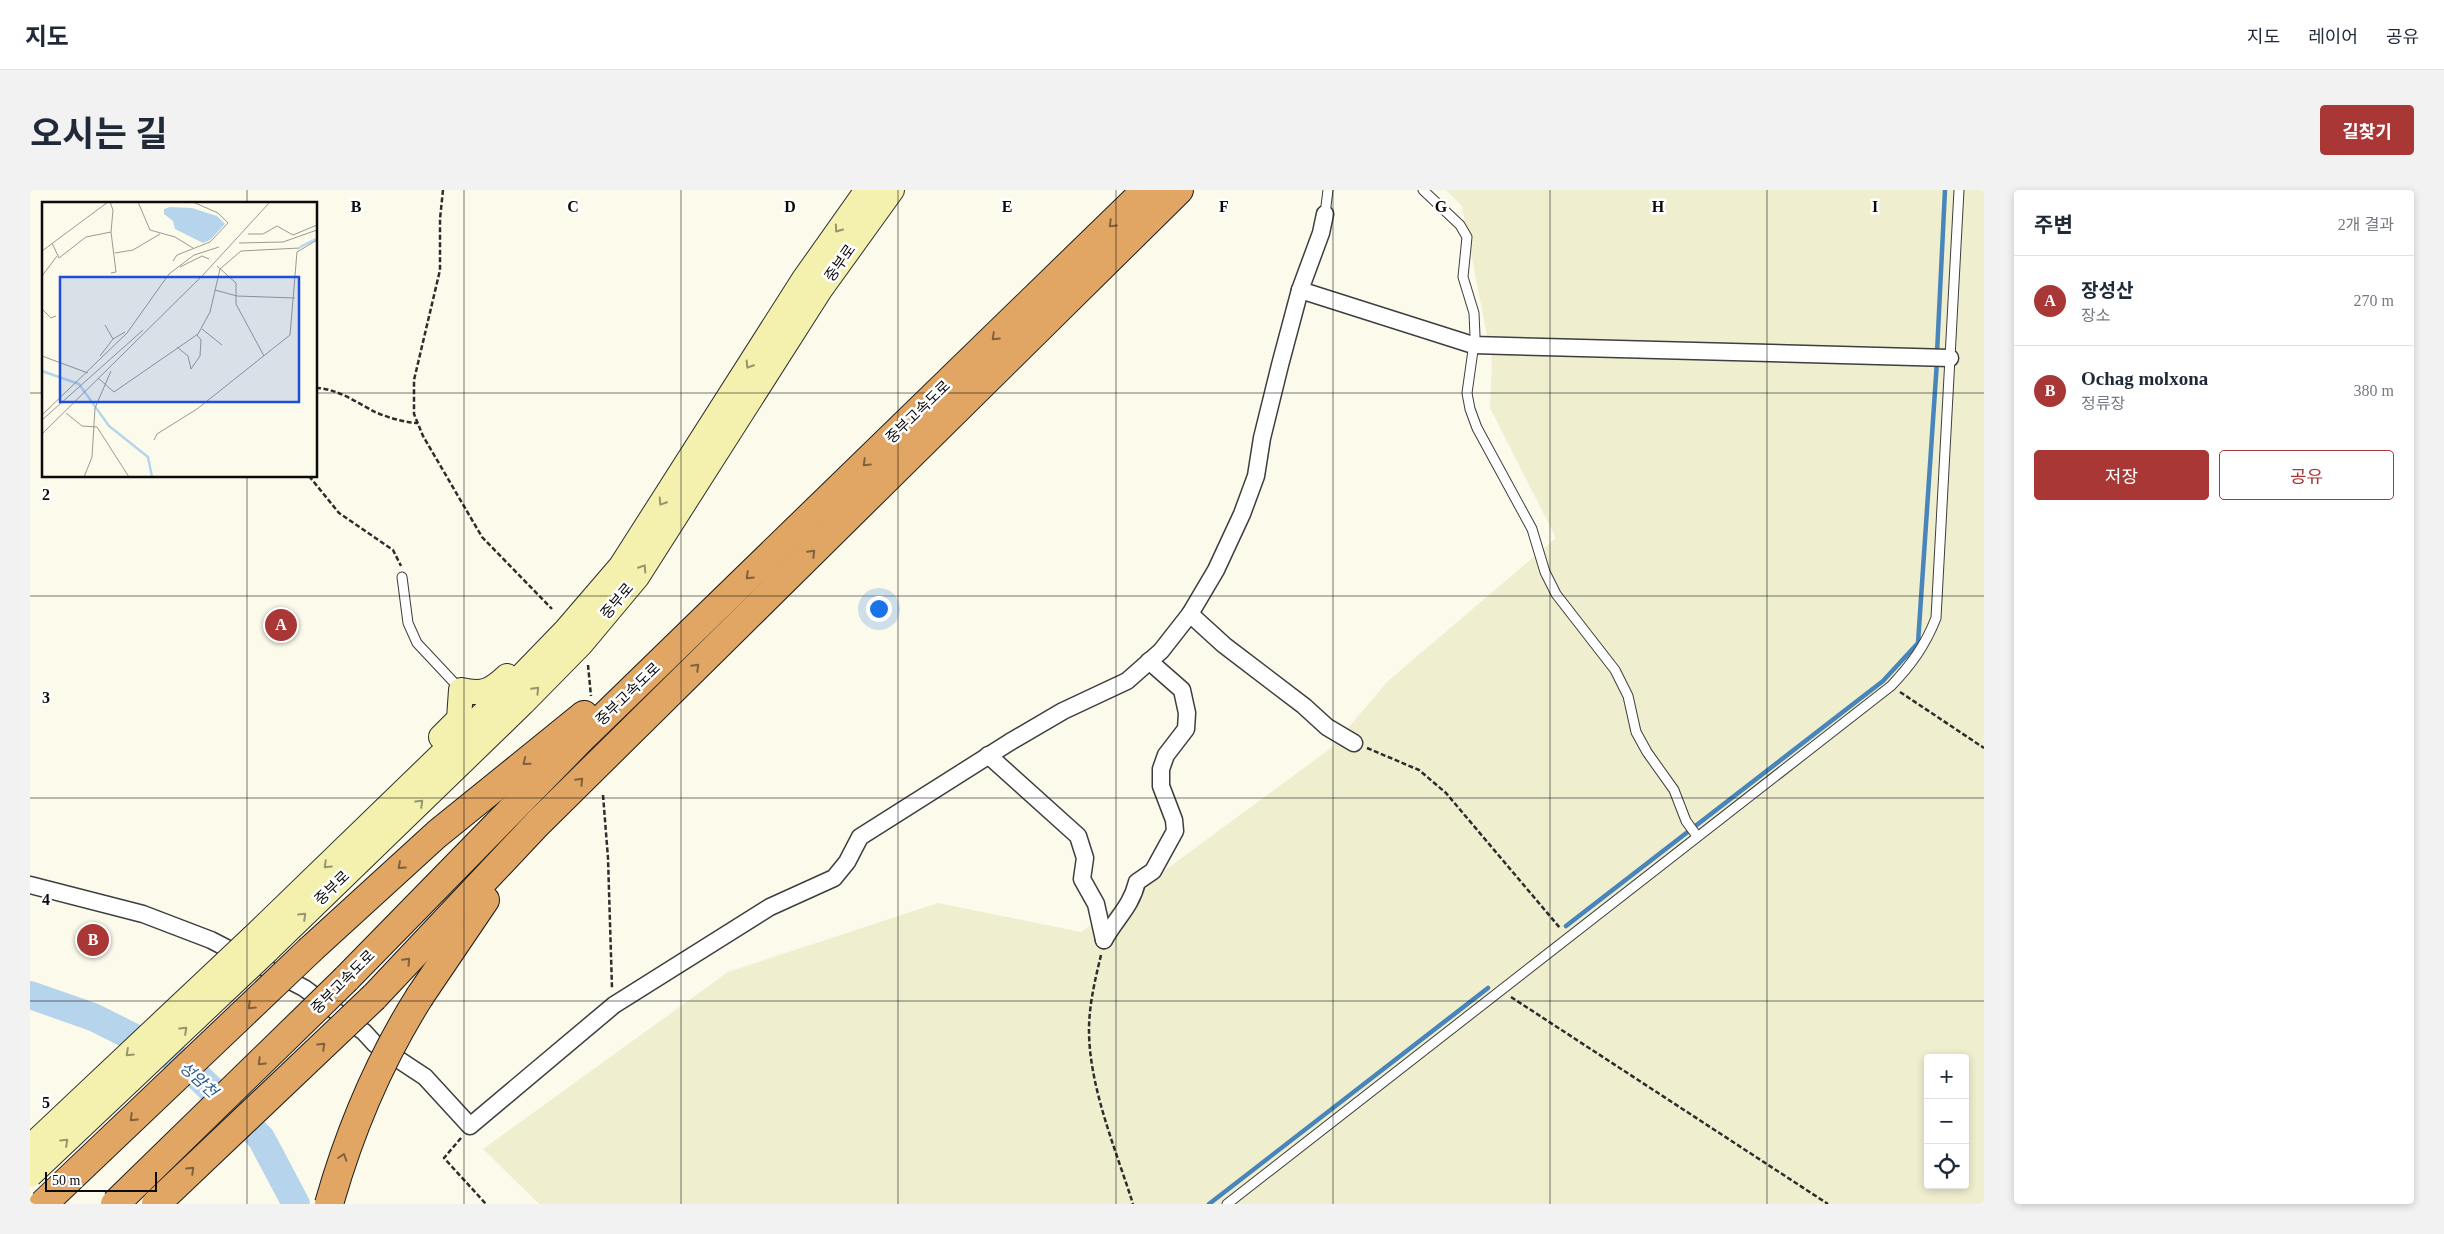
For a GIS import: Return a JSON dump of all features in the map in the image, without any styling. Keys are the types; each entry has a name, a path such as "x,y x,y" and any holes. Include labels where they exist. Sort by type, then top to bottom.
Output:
{"highway":[{"name":"중부고속도로","path":"115,1204 346,979 581,739 1146,190"},
{"name":"중부고속도로","path":"156,1204 374,997 558,803 1179,190"},
{"path":"43,1204 311,949 437,834 714,610"},
{"path":"329,1204 362,1104 380,1065 420,996 476,912 558,803"}],"main road":[{"name":"중부로","path":"261,943 352,840 566,630 620,566 804,279 867,190"},
{"name":"중부로","path":"261,943 524,703 581,644 637,578 820,290 892,190"},
{"path":"352,840 395,783 459,719 461,690 473,693 486,691 566,630"},
{"path":"30,1147 261,943"},
{"path":"30,1175 261,943"}],"street":[{"path":"30,885 144,914 211,940 304,988 364,1032 375,1044 425,1077 470,1126 614,1005 770,907 834,878 847,862 860,837 988,755 1063,711 1126,681 1161,651 1190,614 1216,570 1242,514 1256,476 1262,438 1300,290 1321,234 1325,214"},
{"path":"1300,290 1473,345 1941,357"},
{"path":"1190,614 1224,645 1304,706 1327,727 1354,743"},
{"path":"1104,940 1133,898 1137,882 1153,871 1175,830 1174,820 1161,786 1161,769 1166,756 1186,729 1185,698 1182,690 1149,661"},
{"path":"988,755 1078,836 1085,858 1082,879 1096,904 1104,940"}],"lane":[{"path":"1325,214 1328,190"},
{"path":"1423,190 1460,225 1466,237 1463,277 1474,313 1473,345 1467,393 1470,409 1477,428 1532,529 1545,572 1556,594 1615,670 1628,696 1636,732 1647,752 1674,790 1686,821 1696,834"},
{"path":"1227,1204 1696,834 1891,686 1914,662 1928,640 1936,618 1941,357 1959,190"},
{"path":"402,578 408,623 417,643 461,690"}],"path":[{"path":"443,190 440,219 440,270 414,380 414,414 446,478 482,537 552,609"},
{"path":"318,389 348,398 378,413 405,422 418,424"},
{"path":"311,478 339,513 394,550 400,562 402,578"},
{"path":"588,665 592,703"},
{"path":"1891,686 1984,748"},
{"path":"1354,743 1419,770 1446,793 1567,937"},
{"path":"604,795 608,858 610,962 614,1005"},
{"path":"1104,940 1094,982 1089,1015 1090,1052 1102,1106 1132,1204"},
{"path":"1500,990 1828,1204"},
{"path":"470,1126 444,1158 486,1204"}],"green space":[{"path":"1446,190 1984,190 1984,1204 539,1204 483,1149 728,972 938,903 1081,932 1331,748 1388,681 1556,538 1490,408 1492,362 1462,206"}],"waterway":[{"path":"1937,353 1945,190"},
{"path":"1566,926 1883,681 1918,643 1937,361"},
{"path":"1209,1204 1488,988"},
{"name":"성암천","path":"30,995 93,1017 183,1062 261,1138 296,1204"}],"place":[{"name":"장성산","path":"281,625"},
{"name":"Ochag molxona","path":"93,940"}]}
